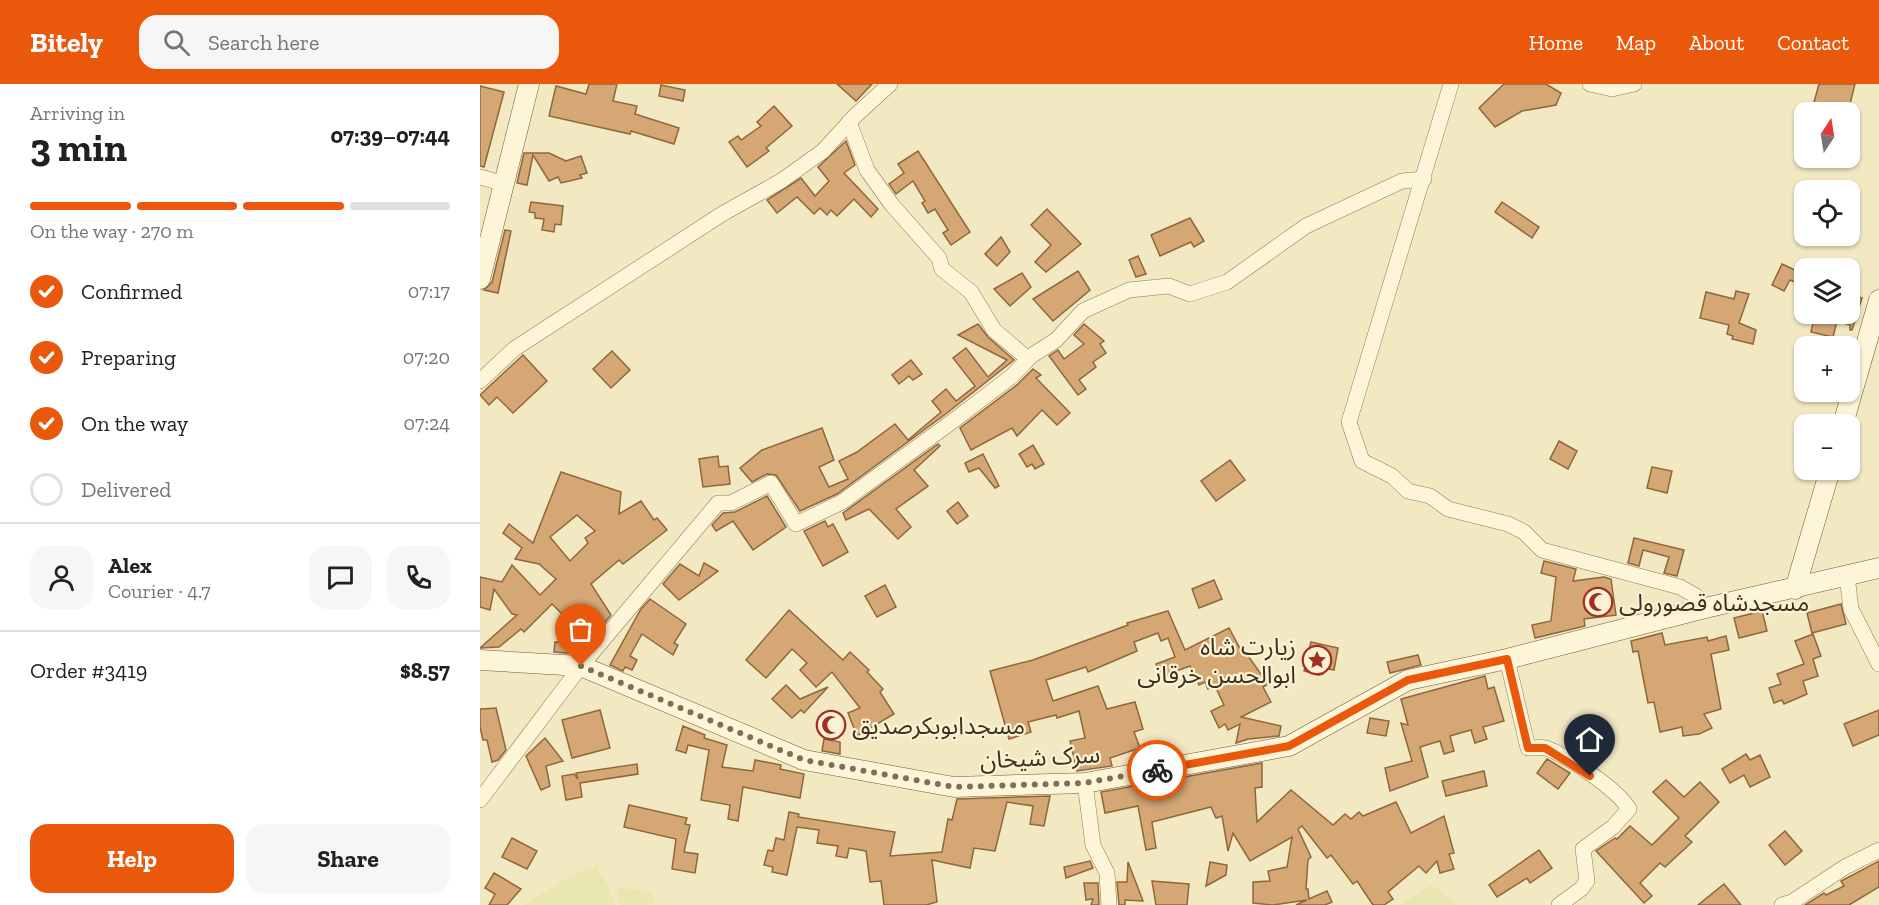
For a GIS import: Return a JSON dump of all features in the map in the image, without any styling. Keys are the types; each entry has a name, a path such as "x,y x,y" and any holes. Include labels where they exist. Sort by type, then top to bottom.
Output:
{"street":[{"path":"480,279 529,84"},
{"path":"480,381 514,349 722,214 781,181 822,151 890,84"},
{"path":"1451,84 1349,422 1362,461 1392,476 1408,491 1430,496 1448,509 1508,524 1524,532 1542,550 1680,587 1696,596 1701,609"},
{"path":"1590,84 1612,90 1634,84"},
{"path":"849,122 867,170 892,205 939,258 942,269 971,292 994,330 1028,359"},
{"path":"480,177 505,184"},
{"path":"480,800 581,666 718,503 731,504 771,483 796,524 842,502 1012,376 1028,359 1056,340 1083,311 1129,290 1169,286 1190,294 1227,282 1306,226 1402,181 1424,179"},
{"path":"1846,414 1879,300"},
{"path":"1795,589 1827,480"},
{"name":"سرک شیخان","path":"480,660 581,666 804,760 954,787 1084,783 1289,746 1408,680 1507,659 1701,609 1879,568"},
{"path":"1847,576 1851,609 1879,664"},
{"path":"1507,659 1528,748 1545,748 1574,764 1624,799 1629,809 1613,827 1583,849 1587,881 1581,889 1559,905"},
{"path":"1084,783 1093,845 1107,873 1109,905"},
{"path":"1782,905 1792,902 1845,867 1879,850"}],"shaded area":[{"path":"599,864 599,873 608,885 615,905 524,905 569,877"},
{"path":"1432,885 1457,905 1399,905 1405,902"},
{"path":"617,888 641,890 654,895 654,905 619,905"}],"building":[{"path":"589,84 617,84 613,101 637,106 635,114 679,128 674,144 631,131 630,134 549,116 556,86 586,94"},
{"path":"837,84 872,84 856,101"},
{"path":"1504,84 1546,84 1561,93 1556,105 1522,111 1495,127 1479,108"},
{"path":"1819,84 1855,84 1850,102 1814,102"},
{"path":"661,85 685,90 683,101 659,96"},
{"path":"480,86 504,92 484,167 480,166"},
{"path":"774,106 792,126 766,148 769,151 747,167 729,142 738,136 741,140 761,126 757,122"},
{"path":"846,141 855,165 844,173 878,209 871,217 854,199 837,216 831,210 827,215 820,208 814,214 797,197 777,213 767,200 801,178 815,196 829,181 818,167"},
{"path":"918,151 970,232 951,245 943,233 948,230 935,209 928,213 922,203 925,201 913,181 896,194 889,184 904,173 898,164"},
{"path":"524,153 549,153 566,161 581,156 587,173 580,175 582,178 561,183 558,177 549,181 533,155 527,185 517,183"},
{"path":"531,202 563,206 561,225 555,224 554,232 542,230 544,219 535,218 535,213 529,212"},
{"path":"1502,202 1539,227 1532,238 1495,212"},
{"path":"1047,209 1081,244 1046,272 1035,262 1051,245 1031,225"},
{"path":"1190,218 1204,241 1194,247 1191,242 1160,256 1151,235"},
{"path":"505,230 511,231 498,293 484,290 492,282"},
{"path":"1001,237 1010,252 997,266 985,254"},
{"path":"1138,256 1146,274 1136,277 1129,260"},
{"path":"1782,264 1794,270 1794,282 1790,280 1784,291 1772,285"},
{"path":"1078,271 1090,290 1053,321 1033,299"},
{"path":"1022,273 1031,287 1010,306 994,289"},
{"path":"1736,291 1749,294 1739,323 1756,330 1753,344 1732,339 1733,336 1727,334 1729,325 1700,318 1706,292 1734,299"},
{"path":"978,324 988,337 1014,360 947,413 837,494 800,511 776,475 767,474 752,482 740,468 762,450 822,428 834,460 819,467 829,487 848,479 839,461 857,452 895,424 908,440 941,412 932,401 946,389 956,401 975,386 953,358 966,348 988,377 1007,360 958,335"},
{"path":"1084,324 1104,341 1100,344 1106,353 1093,362 1096,367 1079,380 1086,389 1078,395 1049,356 1058,350 1064,359 1084,344 1074,335"},
{"path":"1813,324 1836,324 1833,336 1811,332"},
{"path":"612,351 630,370 611,388 593,369"},
{"path":"523,355 547,381 513,413 497,397 489,405 480,395"},
{"path":"911,360 922,374 913,380 909,376 899,384 892,375"},
{"path":"1033,369 1041,375 1036,378 1070,413 1057,425 1042,410 1017,436 1012,428 971,450 960,428 1018,384"},
{"path":"1559,441 1577,451 1568,469 1550,459"},
{"path":"938,444 940,446 914,470 928,486 896,509 911,527 898,539 869,509 846,520 843,513"},
{"path":"1033,445 1044,464 1035,469 1032,464 1027,467 1019,454"},
{"path":"983,454 999,486 995,488 979,468 969,472 965,463"},
{"path":"718,456 719,467 728,466 730,484 703,487 699,459"},
{"path":"1230,460 1245,480 1216,501 1201,481"},
{"path":"1652,467 1672,471 1667,493 1647,488"},
{"path":"561,472 621,492 619,514 641,501 654,520 657,518 667,530 623,564 619,560 591,584 611,615 599,630 580,644 564,622 567,619 552,604 524,632 521,629 499,647 480,648 517,615 512,614 494,589 490,610 480,607 480,577 502,582 512,565 540,595 556,579 539,564 515,559 522,548 503,533 509,524 533,543","holes":["577,515 595,531 585,538 588,543 570,561 550,537"]},
{"path":"767,496 786,527 753,550 733,521 716,531 712,525 723,513 735,512"},
{"path":"958,502 968,516 957,524 947,511"},
{"path":"825,521 828,527 833,524 848,552 823,566 804,531"},
{"path":"1634,538 1684,550 1677,576 1664,573 1669,557 1643,550 1639,566 1628,563"},
{"path":"1544,561 1576,569 1573,581 1604,577 1611,579 1616,615 1584,619 1585,626 1535,638 1532,625 1551,621 1556,577 1541,573"},
{"path":"704,563 718,571 679,600 663,584 680,564 699,576"},
{"path":"1214,580 1222,599 1199,608 1192,589"},
{"path":"885,585 896,607 877,617 865,596"},
{"path":"650,599 686,624 674,643 678,645 673,655 642,634 630,656 637,660 632,670 625,667 623,671 610,665 641,609"},
{"path":"1841,604 1846,624 1812,633 1807,613"},
{"path":"789,610 843,660 850,652 869,670 867,672 883,689 880,692 894,714 857,736 848,713 860,708 832,672 816,687 800,670 807,663 792,649 766,678 746,660"},
{"path":"1168,611 1185,650 1229,628 1243,654 1246,653 1268,684 1263,687 1271,702 1241,717 1281,726 1279,736 1248,739 1236,743 1240,724 1228,730 1225,724 1219,728 1211,711 1224,705 1215,686 1208,689 1205,682 1199,685 1190,666 1160,677 1156,664 1175,657 1168,638 1161,641 1158,633 1134,642 1137,651 1088,672 1086,667 1046,680 1053,701 1098,686 1107,709 1135,702 1143,729 1134,732 1140,748 1110,758 1112,766 1077,771 1070,741 1085,738 1079,711 1057,718 1056,715 1028,722 1031,732 1009,739 990,671 1033,660 1128,625 1127,623"},
{"path":"1762,611 1767,631 1739,638 1734,618"},
{"path":"1662,633 1665,645 1707,637 1708,641 1726,636 1729,650 1711,654 1721,709 1704,714 1712,728 1699,734 1683,736 1682,727 1660,732 1654,702 1648,703 1638,651 1633,652 1631,641"},
{"path":"1813,634 1821,656 1813,659 1818,676 1803,681 1807,694 1784,704 1782,700 1774,703 1769,688 1781,684 1777,674 1804,664 1795,641"},
{"path":"555,642 579,643 578,654 554,652"},
{"path":"1311,642 1338,648 1334,670 1325,668 1323,674 1319,675 1304,671"},
{"path":"1418,655 1421,665 1390,673 1387,662"},
{"path":"1485,676 1488,689 1494,687 1504,721 1483,727 1487,739 1475,743 1471,730 1450,736 1454,751 1444,754 1440,741 1420,747 1428,777 1390,791 1385,768 1412,761 1401,723 1408,725 1401,699"},
{"path":"786,685 800,699 828,687 804,713 801,710 792,718 772,699"},
{"path":"496,708 506,750 498,760 492,762 487,740 483,740 480,727 480,709"},
{"path":"600,710 610,748 572,758 562,720"},
{"path":"1879,710 1879,735 1853,746 1844,724"},
{"path":"1370,718 1389,721 1386,736 1367,733"},
{"path":"683,726 705,735 704,738 727,745 722,767 753,771 755,760 781,765 780,769 804,774 800,798 743,787 738,821 728,819 730,805 701,800 709,750 688,745 686,753 676,750"},
{"path":"545,738 563,761 546,766 550,786 541,790 526,756"},
{"path":"824,739 840,742 840,754 822,751"},
{"path":"1746,754 1750,760 1760,755 1770,777 1750,787 1744,775 1730,783 1722,769"},
{"path":"1547,759 1570,773 1558,789 1537,773"},
{"path":"1262,763 1262,787 1255,788 1257,822 1291,790 1333,825 1345,814 1351,819 1359,812 1363,816 1396,802 1411,833 1444,816 1454,853 1449,854 1454,869 1440,873 1437,861 1426,873 1419,866 1388,892 1393,899 1384,905 1373,905 1357,881 1353,884 1331,855 1327,858 1302,826 1298,829 1311,857 1308,860 1306,889 1308,889 1309,899 1327,891 1332,902 1325,905 1296,905 1307,900 1273,905 1253,903 1253,882 1270,881 1268,871 1287,867 1292,837 1250,861 1233,833 1228,851 1222,816 1216,818 1211,807 1152,822 1156,848 1146,850 1138,806 1105,813 1101,792"},
{"path":"637,764 638,774 580,783 582,797 566,800 562,776 574,774 578,779 576,773"},
{"path":"1484,771 1487,786 1446,796 1442,781"},
{"path":"1666,780 1684,797 1700,782 1719,802 1685,836 1692,842 1665,867 1660,863 1640,883 1652,896 1644,903 1596,851 1615,838 1617,839 1630,826 1652,845 1679,818 1653,792"},
{"path":"1050,796 1044,826 1030,824 1033,806 1007,802 995,851 974,848 970,868 932,860 937,902 926,905 884,905 881,881 870,882 866,851 849,848 847,858 836,856 838,846 817,843 819,830 797,827 787,875 772,872 773,867 764,865 768,850 773,851 776,838 784,840 789,812 799,814 798,817 895,832 890,856 942,852 948,819 952,820 957,799"},
{"path":"629,805 687,818 685,824 690,825 684,852 698,854 695,873 672,869 676,839 624,827"},
{"path":"1785,831 1802,851 1785,865 1769,845"},
{"path":"512,838 537,851 527,869 502,857"},
{"path":"1539,850 1552,868 1530,883 1527,878 1497,897 1489,885"},
{"path":"1090,861 1093,868 1066,878 1064,867"},
{"path":"1879,861 1879,887 1849,905 1805,905 1824,893 1826,895 1844,886 1841,881"},
{"path":"1128,862 1143,901 1125,900 1125,905 1119,905 1117,882 1127,882"},
{"path":"1210,862 1227,865 1226,875 1206,886"},
{"path":"494,873 521,889 507,905 489,905 495,894 485,888"},
{"path":"1152,881 1189,884 1187,905 1156,905"},
{"path":"1084,883 1098,883 1099,905 1091,905 1093,899 1086,900"},
{"path":"1724,884 1741,905 1698,905"}],"way so far":[{"path":"581,666 804,760 954,787 1084,783 1157,770"}],"place":[{"name":"مسجدشاه قصورولی","path":"1598,602"},
{"name":"زیارت شاه ابوالحسن خرقانی","path":"1317,660"},
{"name":"مسجدابوبکرصدیق","path":"831,725"}],"route":[{"path":"1157,770 1289,746 1408,680 1507,659 1528,748 1545,748 1590,776"}]}
